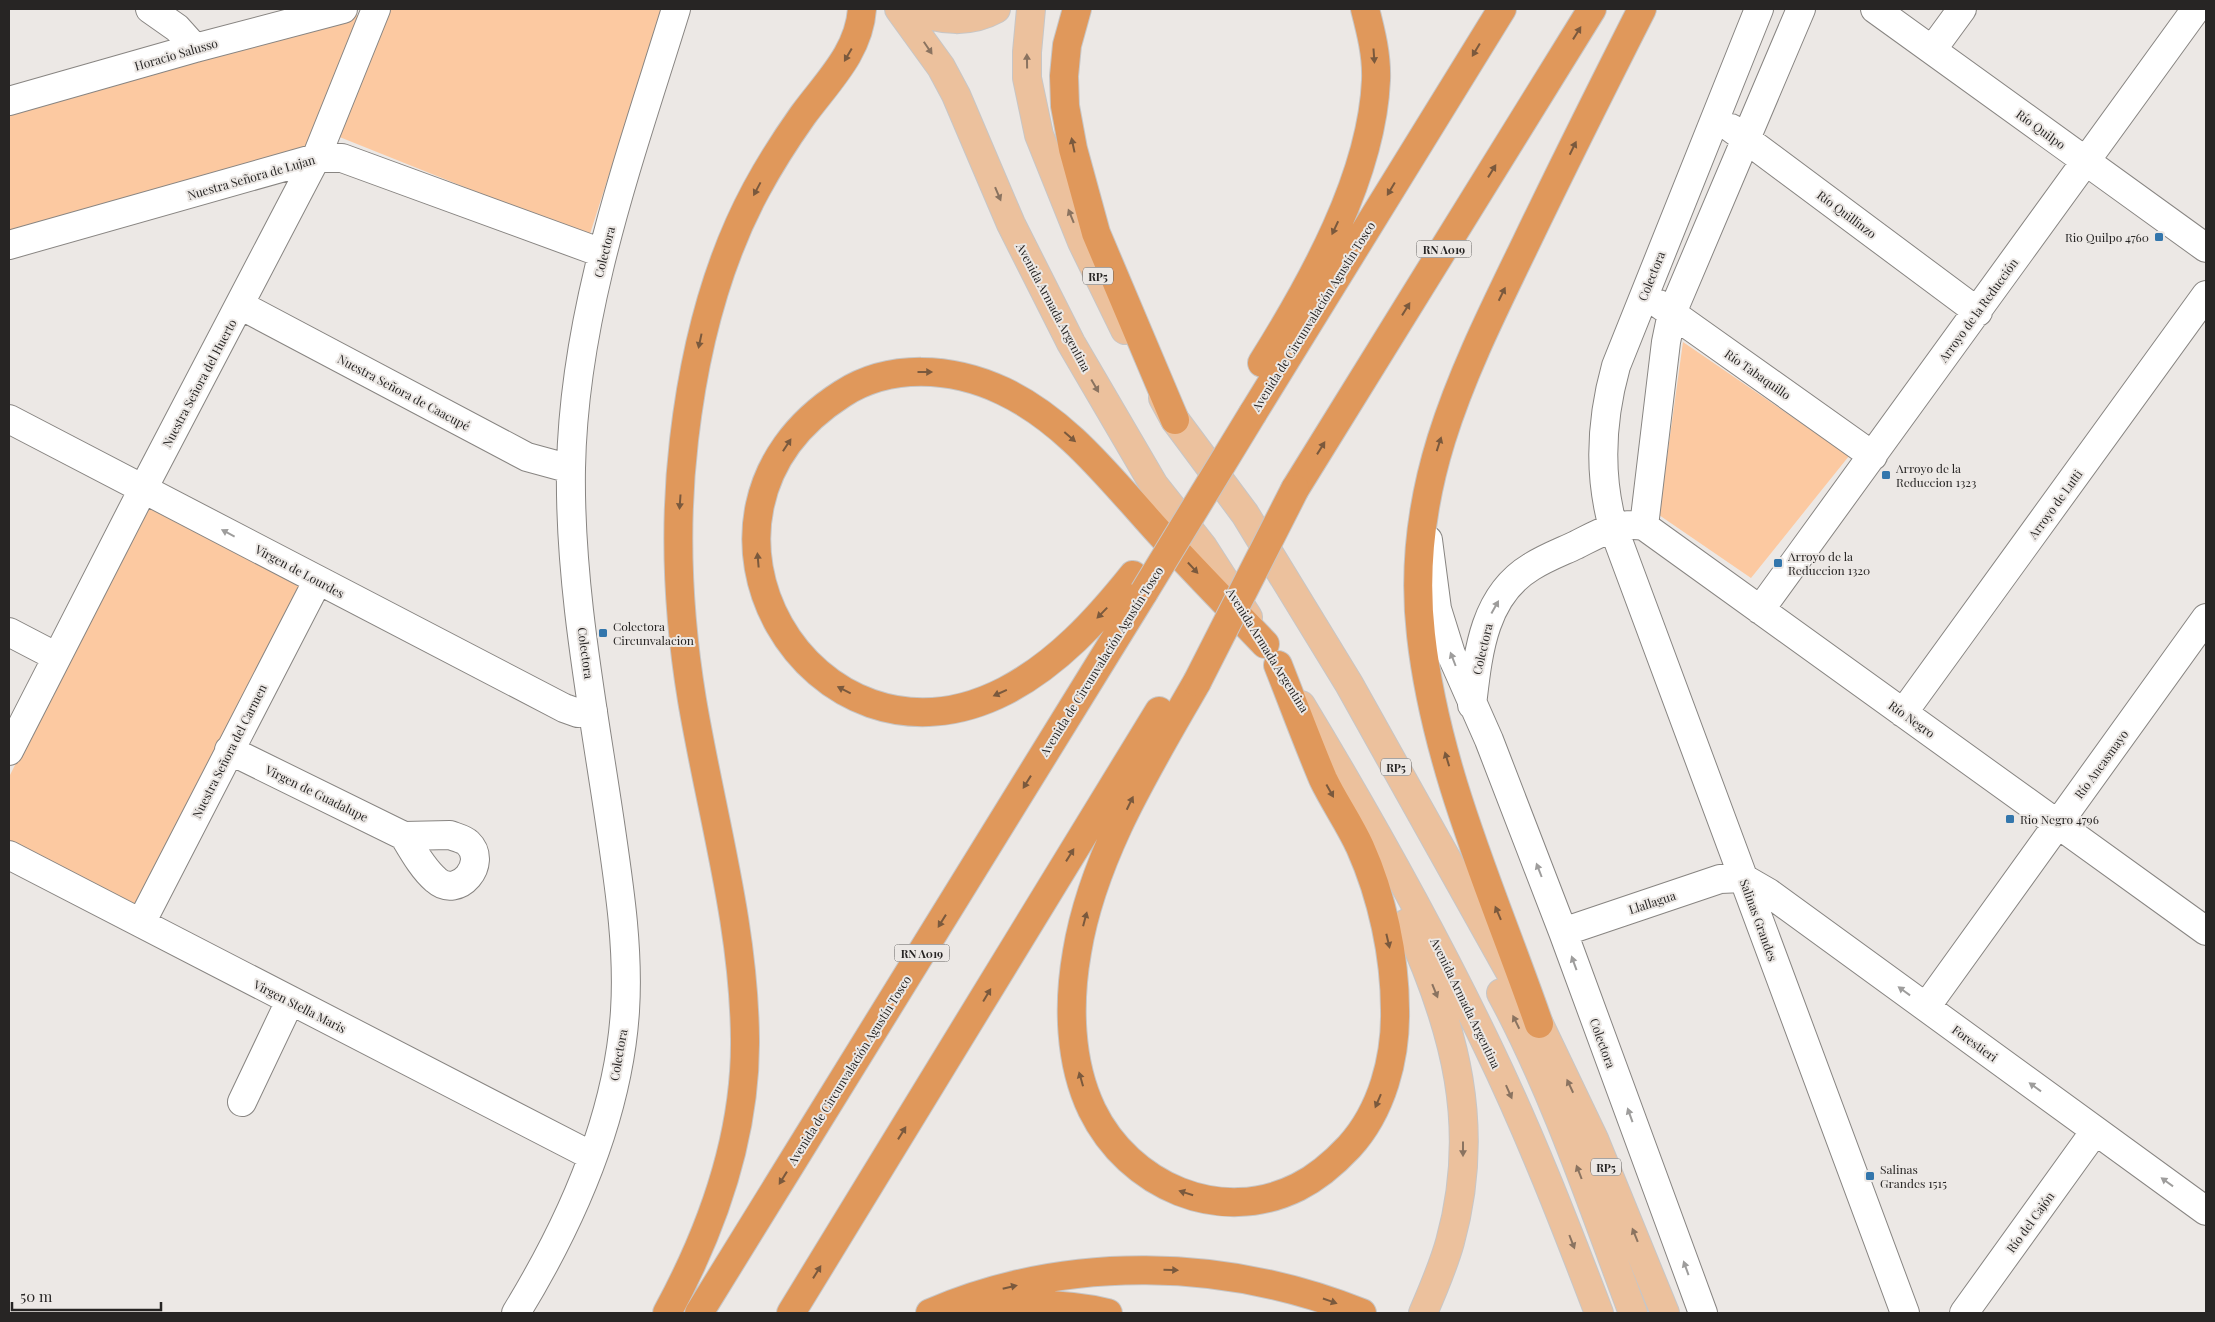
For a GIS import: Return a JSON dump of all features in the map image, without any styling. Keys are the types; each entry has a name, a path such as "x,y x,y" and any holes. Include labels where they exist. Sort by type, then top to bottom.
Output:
{"highway":[{"path":"668,1313 686,1279 712,1216 731,1151 742,1096 745,1041 743,988 733,903 692,702 683,642 679,575 679,510 684,444 692,380 708,311 734,237 774,158 802,116 844,61 855,42 861,23 862,9"},
{"path":"1077,9 1067,45 1064,76 1065,106 1073,149 1096,232 1175,420"},
{"path":"1247,405 1269,352 1325,249 1360,167 1370,128 1376,79 1373,38 1365,9"},
{"name":"Avenida de Circunvalación Agustín Tosco","path":"699,1313 1138,583 1197,504 1247,405 1502,9"},
{"name":"RN A019","path":"791,1313 1192,674 1295,489 1592,9"},
{"path":"1539,1024 1512,946 1476,855 1434,712 1421,635 1418,591 1422,530 1433,462 1473,355 1642,9"},
{"path":"1138,583 1108,606 1084,632 1042,668 1004,691 974,703 947,709 907,710 880,705 837,686 817,672 783,634 762,588 757,561 756,526 765,488 776,463 792,438 828,403 851,388 876,378 904,372 929,371 952,374 975,380 1002,391 1046,417 1070,437 1113,479 1146,518 1271,654 1324,781 1361,848 1374,884 1390,950 1396,1012 1389,1067 1381,1094 1370,1118 1355,1141 1319,1175 1298,1188 1256,1200 1234,1202 1208,1200 1164,1185 1140,1171 1122,1155 1106,1134 1092,1110 1077,1064 1073,1040 1072,985 1077,950 1096,883 1128,805 1192,674"},
{"path":"930,1313 954,1303 1000,1289 1048,1279 1133,1270 1214,1273 1314,1296 1362,1313"},
{"path":"954,1313 988,1308 1040,1305 1108,1313"}],"main road":[{"name":"Avenida Armada Argentina","path":"899,9 924,41 952,88 1030,265 1115,421 1154,485 1203,547 1271,654 1362,806 1422,916 1489,1048 1540,1165 1599,1313"},
{"path":"915,9 928,15 968,19 985,15 996,9"},
{"name":"RP5","path":"1031,9 1027,52 1028,78 1039,135 1078,233 1103,287 1175,420 1245,514 1349,684 1539,1024 1594,1139 1665,1313"},
{"path":"1245,514 1288,610 1382,771 1518,1026 1567,1143 1633,1313"},
{"path":"1362,806 1390,887 1442,1006 1461,1085 1464,1123 1463,1161 1459,1198 1450,1242 1423,1313"}],"street":[{"path":"150,9 177,28 195,48"},
{"name":"Horacio Salusso","path":"9,101 195,48 343,9"},
{"name":"Nuestra Señora del Huerto","path":"9,751 316,158 376,9"},
{"name":"Colectora","path":"522,1302 561,1235 592,1156 607,1110 620,1056 625,1011 626,959 619,891 574,564 571,469 580,366 602,253 676,9"},
{"name":"Colectora","path":"1703,1313 1563,932 1489,740 1472,704 1477,659 1487,622 1496,602 1511,583 1530,567 1613,527 1604,480 1604,419 1616,366 1759,9"},
{"path":"1613,527 1631,524 1644,526 1666,342 1672,313 1801,9"},
{"name":"Río Quilpo","path":"1876,9 2206,248"},
{"path":"1932,50 1962,9"},
{"name":"Arroyo de la Reducción","path":"1760,610 1978,312 2084,160 2196,9"},
{"name":"Río Quillinzo","path":"1715,117 1978,312"},
{"name":"Nuestra Señora de Lujan","path":"9,245 316,158 342,158 602,253"},
{"name":"Río Tabaquillo","path":"1644,293 1873,456"},
{"name":"Arroyo de Lutti","path":"1903,713 2206,295"},
{"name":"Nuestra Señora de Caacupé","path":"240,305 526,457 571,469"},
{"name":"Virgen de Lourdes","path":"9,420 564,708 578,713 593,711"},
{"path":"1427,491 1430,562 1437,609 1451,654 1472,704"},
{"name":"Río Negro","path":"1644,526 2206,931"},
{"name":"Salinas Grandes","path":"1613,527 1905,1313"},
{"name":"Nuestra Señora del Carmen","path":"141,923 318,580"},
{"name":"Río Ancasmayo","path":"1926,1007 2206,618"},
{"path":"9,632 57,657"},
{"name":"Virgen de Guadalupe","path":"230,750 404,836"},
{"name":"Virgen Stella Maris","path":"9,855 592,1156"},
{"name":"Llallagua","path":"1563,932 1720,880 1743,878"},
{"name":"Forestieri","path":"1743,878 1769,893 2206,1211"},
{"path":"242,1102 290,1000"},
{"name":"Río del Cajón","path":"1964,1313 2095,1131"}],"shaded area":[{"path":"390,9 662,9 589,237 332,134"},
{"path":"353,13 359,16 307,148 9,232 9,110"},
{"path":"1683,342 1849,456 1751,578 1659,515"},
{"path":"147,501 304,589 141,907 9,842 9,777"}],"place":[{"name":"Rio Quilpo 4760","path":"2159,237"},
{"name":"Arroyo de la Reduccion 1323","path":"1886,475"},
{"name":"Arroyo de la Reduccion 1320","path":"1778,563"},
{"name":"Colectora Circunvalacion","path":"603,633"},
{"name":"Rio Negro 4796","path":"2010,819"},
{"name":"Salinas Grandes 1515","path":"1870,1176"}]}
